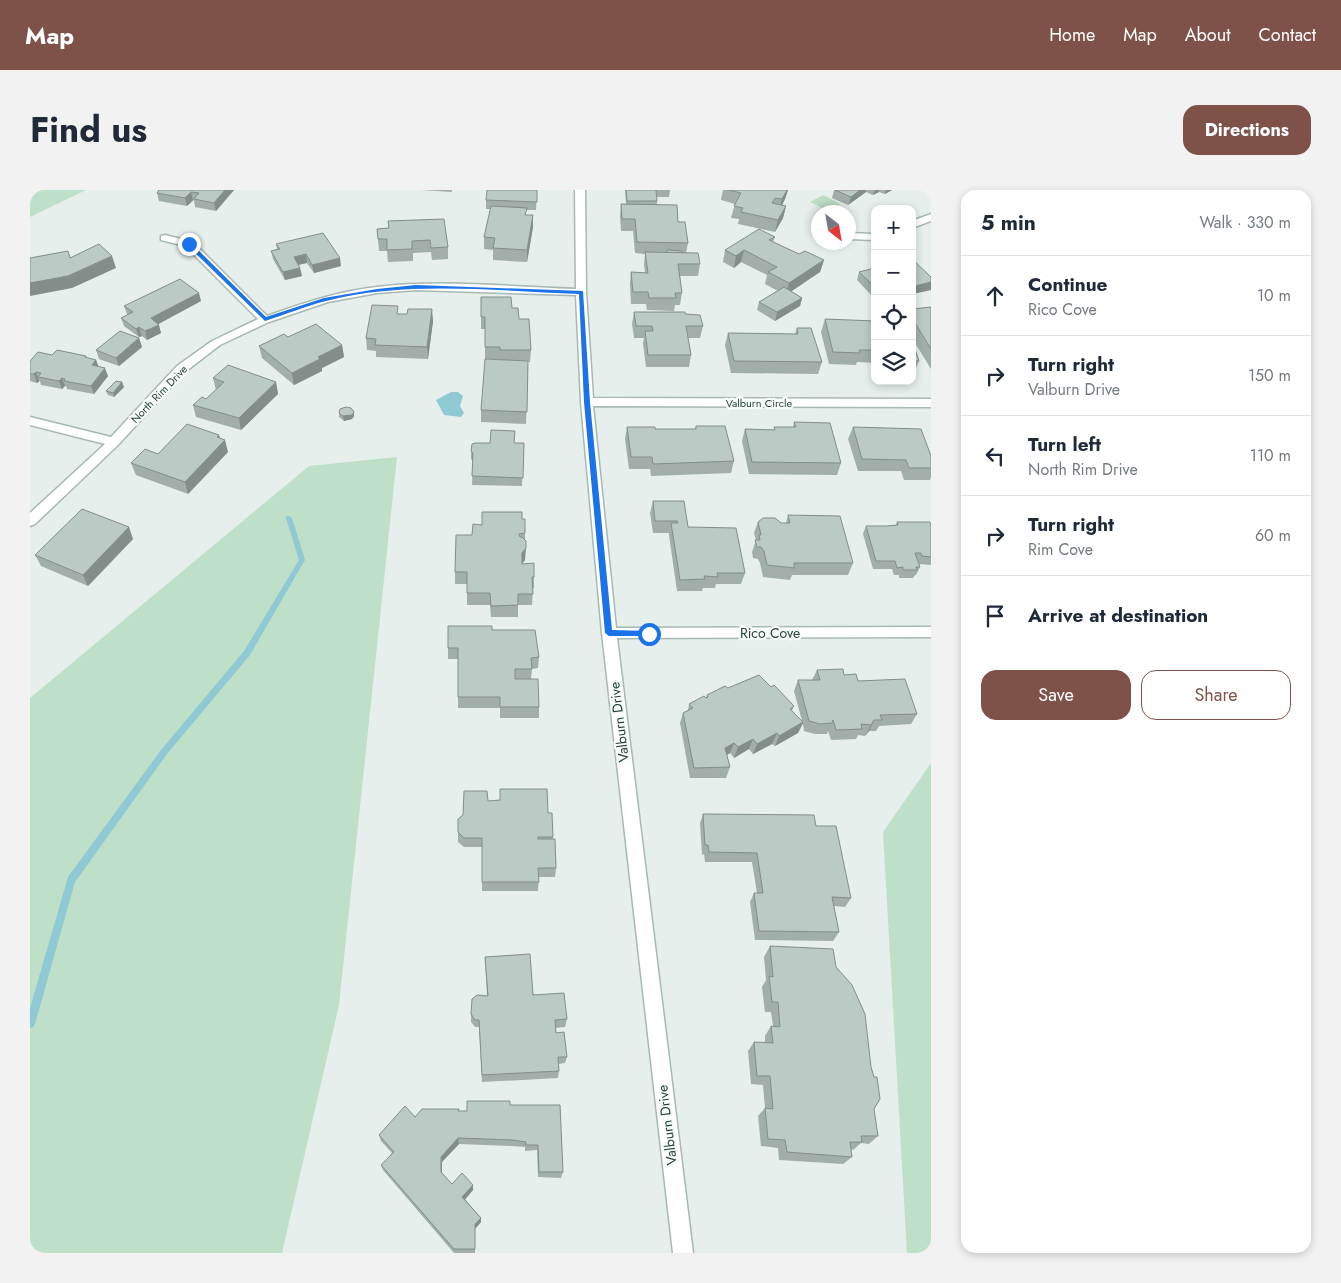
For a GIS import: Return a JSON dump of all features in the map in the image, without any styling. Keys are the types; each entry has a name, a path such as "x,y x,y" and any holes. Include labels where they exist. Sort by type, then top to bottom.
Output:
{"street":[{"name":"Valburn Drive","path":"580,190 581,292 587,402 609,633 682,1253"},
{"path":"916,223 931,217"},
{"path":"856,236 871,237"},
{"path":"165,238 189,244 265,320"},
{"name":"North Rim Drive","path":"30,521 114,442 181,369 216,343 265,320 326,299 416,287 581,292"},
{"name":"Valburn Circle","path":"587,402 931,403"},
{"path":"30,421 114,442"},
{"name":"Rico Cove","path":"609,633 931,632"}],"green space":[{"path":"30,190 86,190 30,217"},
{"path":"823,195 841,204 816,205 810,202"},
{"path":"397,457 339,1005 282,1253 30,1253 30,698 309,466"},
{"path":"931,763 931,1253 907,1253 883,832"}],"water":[{"path":"451,392 458,392 463,396 460,406 464,413 461,417 444,415 436,400"}],"building":[{"path":"159,190 225,190 214,203 194,199 199,193 191,192 185,198 157,193"},
{"path":"487,190 537,190 537,202 486,200"},
{"path":"626,190 656,190 657,201 627,201"},
{"path":"729,190 787,190 782,199 775,198 772,203 786,206 778,220 741,212 743,208 734,206 741,193"},
{"path":"835,190 860,190 851,197"},
{"path":"621,204 677,205 678,222 685,222 688,243 637,242 635,219 622,219"},
{"path":"491,206 527,208 525,215 533,215 527,250 493,248 495,238 484,237"},
{"path":"444,219 448,247 431,248 430,240 412,241 412,249 387,250 387,239 378,239 377,229 389,228 388,221"},
{"path":"759,229 775,237 769,240 799,254 805,251 824,260 789,283 768,272 777,267 744,250 736,256 725,250"},
{"path":"323,233 340,258 312,265 306,254 294,257 300,268 283,272 271,251 280,249 276,244"},
{"path":"99,244 112,256 68,276 30,283 30,258 68,251 70,258"},
{"path":"667,250 682,251 682,253 667,253"},
{"path":"645,252 698,253 700,264 678,264 682,293 675,293 676,298 649,298 648,292 633,292 631,272 648,273"},
{"path":"916,263 931,277 931,282 916,286"},
{"path":"871,269 871,283 859,272"},
{"path":"180,279 199,293 151,318 159,325 145,331 139,327 136,329 121,318 133,312 124,306"},
{"path":"784,287 802,298 777,312 759,302"},
{"path":"481,297 511,297 512,308 518,308 519,319 529,319 531,350 500,350 500,347 485,347 485,317 481,317"},
{"path":"372,305 398,306 397,314 407,314 408,309 432,309 427,347 375,345 376,339 366,338"},
{"path":"931,307 931,349 916,325 916,309"},
{"path":"634,312 685,312 685,314 700,315 703,326 686,326 691,355 648,355 645,331 653,331 652,326 636,326"},
{"path":"825,319 871,321 871,350 859,350 860,353 833,352"},
{"path":"316,324 342,345 292,373 259,346 284,334 288,337"},
{"path":"797,328 811,328 822,362 734,361 728,333 798,334"},
{"path":"120,331 139,338 116,358 96,350"},
{"path":"57,350 86,356 96,360 92,365 105,368 91,386 64,381 65,379 62,378 59,381 38,377 41,373 36,372 30,374 30,361 38,352 52,355"},
{"path":"485,359 528,361 527,412 481,410"},
{"path":"228,365 276,382 239,418 193,405 202,397 206,399 224,382 213,378"},
{"path":"116,381 122,382 113,393 106,391"},
{"path":"351,408 354,412 352,415 343,416 339,413 340,409"},
{"path":"794,422 830,423 841,463 752,462 745,429 775,430 774,427 796,427"},
{"path":"187,424 219,435 217,437 225,440 185,482 131,463 145,449 158,454"},
{"path":"696,426 725,426 734,461 653,464 652,457 631,457 627,427 696,429"},
{"path":"853,427 921,429 931,456 931,468 909,468 906,460 862,459"},
{"path":"491,430 515,431 514,443 524,443 523,478 472,476 472,444 490,443"},
{"path":"653,501 684,501 688,527 736,528 745,573 717,573 718,577 704,576 705,579 680,580 671,523 678,523 677,521 655,521"},
{"path":"82,509 129,527 83,575 35,555"},
{"path":"482,512 522,512 522,519 525,519 525,533 519,534 526,541 526,548 522,553 522,564 534,563 534,577 532,577 533,594 518,594 518,605 491,606 490,593 467,593 467,572 455,572 456,535 472,535 473,524 482,525"},
{"path":"788,515 840,516 853,563 794,563 794,568 767,565 764,551 761,547 757,547 755,540 760,540 759,535 761,535 758,522 763,518 775,518 781,523 790,523"},
{"path":"897,522 930,522 931,557 915,553 920,567 916,567 917,570 903,570 903,567 897,568 895,561 876,561 866,526 898,525"},
{"path":"448,626 492,626 492,630 535,630 539,657 531,658 532,669 515,669 515,679 538,679 539,707 500,707 500,697 458,697 458,648 448,648"},
{"path":"843,669 844,675 856,674 858,681 905,679 917,714 880,715 882,720 874,720 871,725 861,724 862,729 836,730 833,720 832,723 820,724 809,721 798,680 820,680 817,670"},
{"path":"759,675 771,687 774,685 794,706 790,709 803,722 779,736 777,733 757,744 753,739 738,747 734,743 725,748 730,767 694,768 683,713 693,708 689,704 704,696 708,697 707,695 725,686 728,688"},
{"path":"500,789 547,789 548,813 552,813 553,837 538,837 538,839 555,839 556,868 538,868 539,882 482,882 482,838 464,838 458,832 458,819 463,815 464,791 487,791 488,801 500,800"},
{"path":"703,814 814,815 816,826 836,826 851,898 832,897 839,932 759,931 754,893 763,893 757,853 709,852 708,845 705,845"},
{"path":"770,946 833,949 836,967 852,985 865,1014 871,1067 874,1077 877,1077 880,1099 874,1109 878,1136 861,1136 862,1142 850,1142 852,1157 787,1152 785,1140 768,1139 765,1108 773,1109 770,1076 757,1076 754,1042 773,1043 771,1026 780,1027 778,1002 772,1002 769,976 773,977"},
{"path":"530,954 533,995 564,993 567,1019 555,1020 556,1033 564,1032 567,1057 558,1057 559,1071 482,1075 479,1020 475,1020 471,1014 472,999 477,995 488,996 485,957"},
{"path":"467,1101 510,1101 510,1105 560,1105 563,1172 539,1172 538,1145 526,1145 526,1142 512,1140 458,1138 441,1157 441,1172 452,1184 462,1173 473,1185 462,1197 481,1218 475,1224 475,1249 454,1249 381,1165 394,1152 379,1135 405,1106 415,1117 422,1109 459,1109 458,1111 467,1111"}],"waterway":[{"path":"30,1024 71,880 164,752 247,653 302,560 289,518"}],"route":[{"path":"189,244 265,320 326,299 377,290 416,287 581,292 587,402 609,633 649,634"}]}
